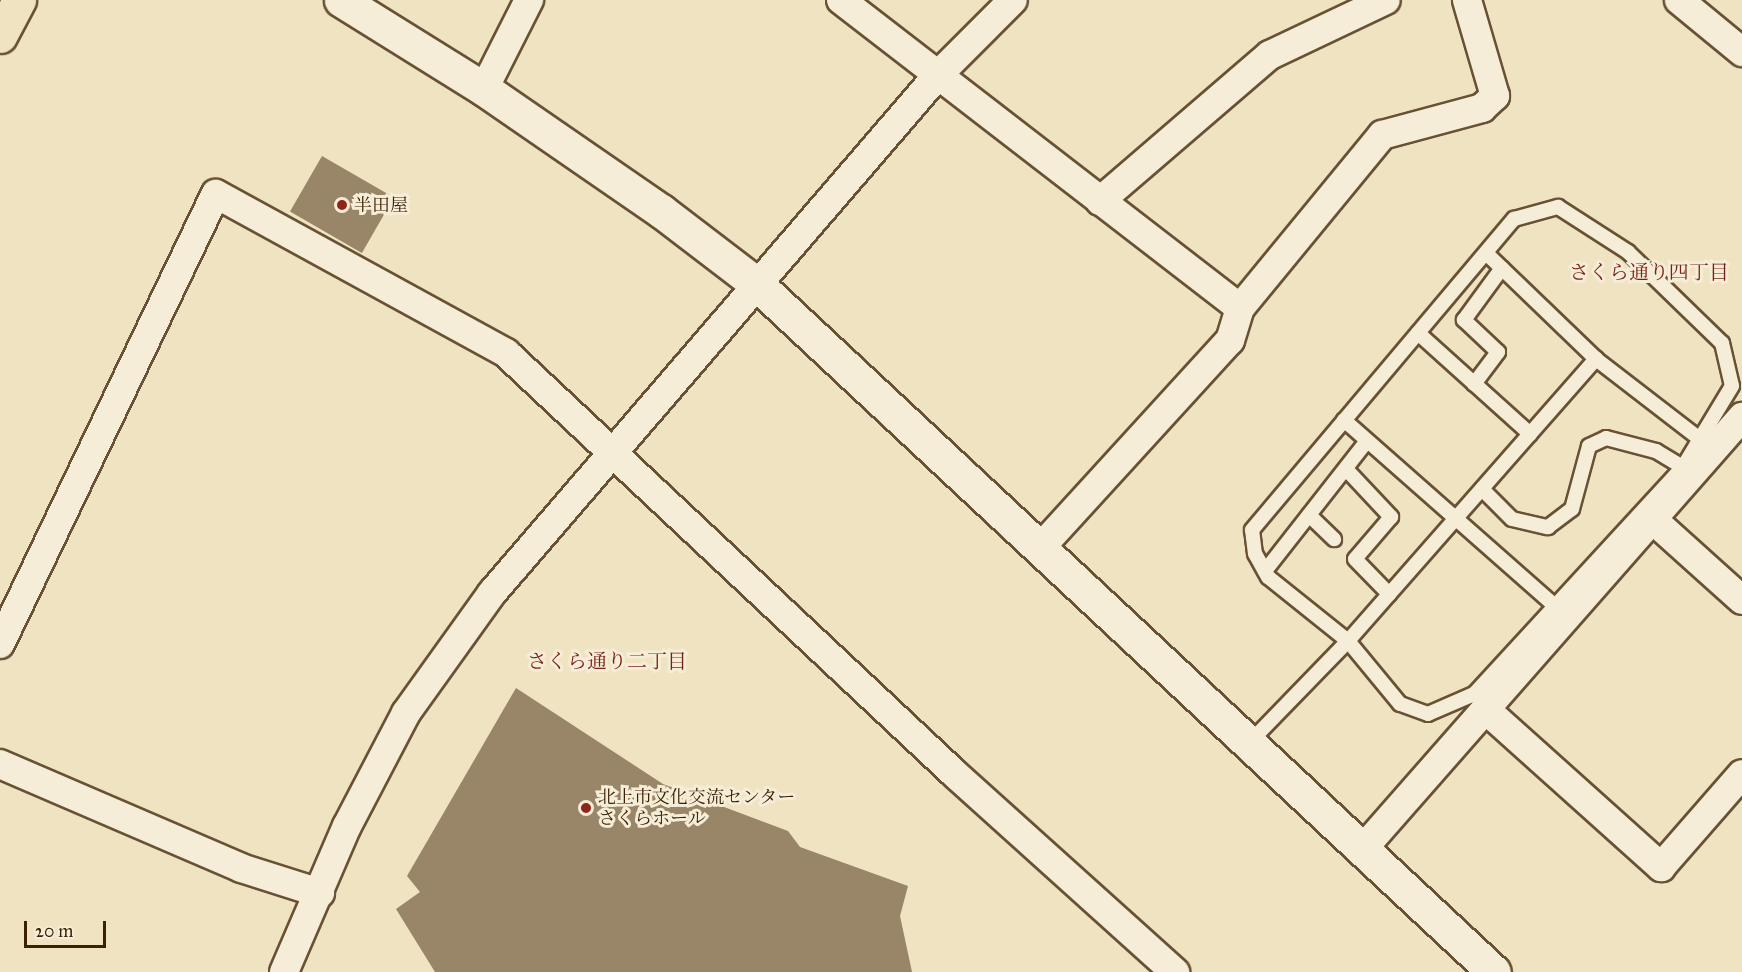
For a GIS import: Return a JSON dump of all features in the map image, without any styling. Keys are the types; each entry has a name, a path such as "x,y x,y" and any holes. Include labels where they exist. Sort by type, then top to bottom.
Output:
{"highway":[{"path":"0,36 19,0"}],"street":[{"path":"341,0 484,89 661,211 759,286 1248,745 1494,972"},
{"path":"484,89 529,0"},
{"path":"841,0 1240,308"},
{"path":"284,972 347,826 406,713 492,593 759,286 937,76 1013,0"},
{"path":"1100,201 1270,56 1386,0"},
{"path":"1039,549 1230,340 1240,308 1382,135 1482,108 1495,96 1467,0"},
{"path":"1679,0 1742,51"},
{"path":"0,644 216,194 506,353 956,775 1175,972"},
{"path":"1361,850 1742,417"},
{"path":"1652,519 1742,600"},
{"path":"1485,709 1661,867 1742,774"},
{"path":"0,764 241,868 320,893"}],"lane":[{"path":"1558,207 1628,252 1722,343 1732,386 1683,467 1474,694 1428,714 1400,704 1348,640 1265,571 1255,554 1252,530 1418,333 1514,219 1558,207"},
{"path":"1486,253 1596,359 1700,439"},
{"path":"1474,384 1498,352 1464,320 1502,268"},
{"path":"1418,333 1530,434"},
{"path":"1248,745 1348,640 1596,359"},
{"path":"1344,420 1555,606"},
{"path":"1482,489 1512,519 1548,527 1572,509 1589,446 1606,438 1656,451 1683,467"},
{"path":"1265,571 1367,441"},
{"path":"1346,469 1391,517 1355,559 1389,594"},
{"path":"1309,515 1334,539"}],"building":[{"name":"半田屋","path":"322,156 394,198 362,253 290,211"},
{"name":"北上市文化交流センター さくらホール","path":"516,688 663,784 788,831 800,847 908,886 900,916 912,972 435,972 396,909 420,892 407,876"}],"place":[{"name":"半田屋","path":"342,205"},
{"name":"北上市文化交流センター さくらホール","path":"586,808"}],"district":[{"name":"さくら通り四丁目","path":"1649,272"},
{"name":"さくら通り二丁目","path":"607,661"}]}
